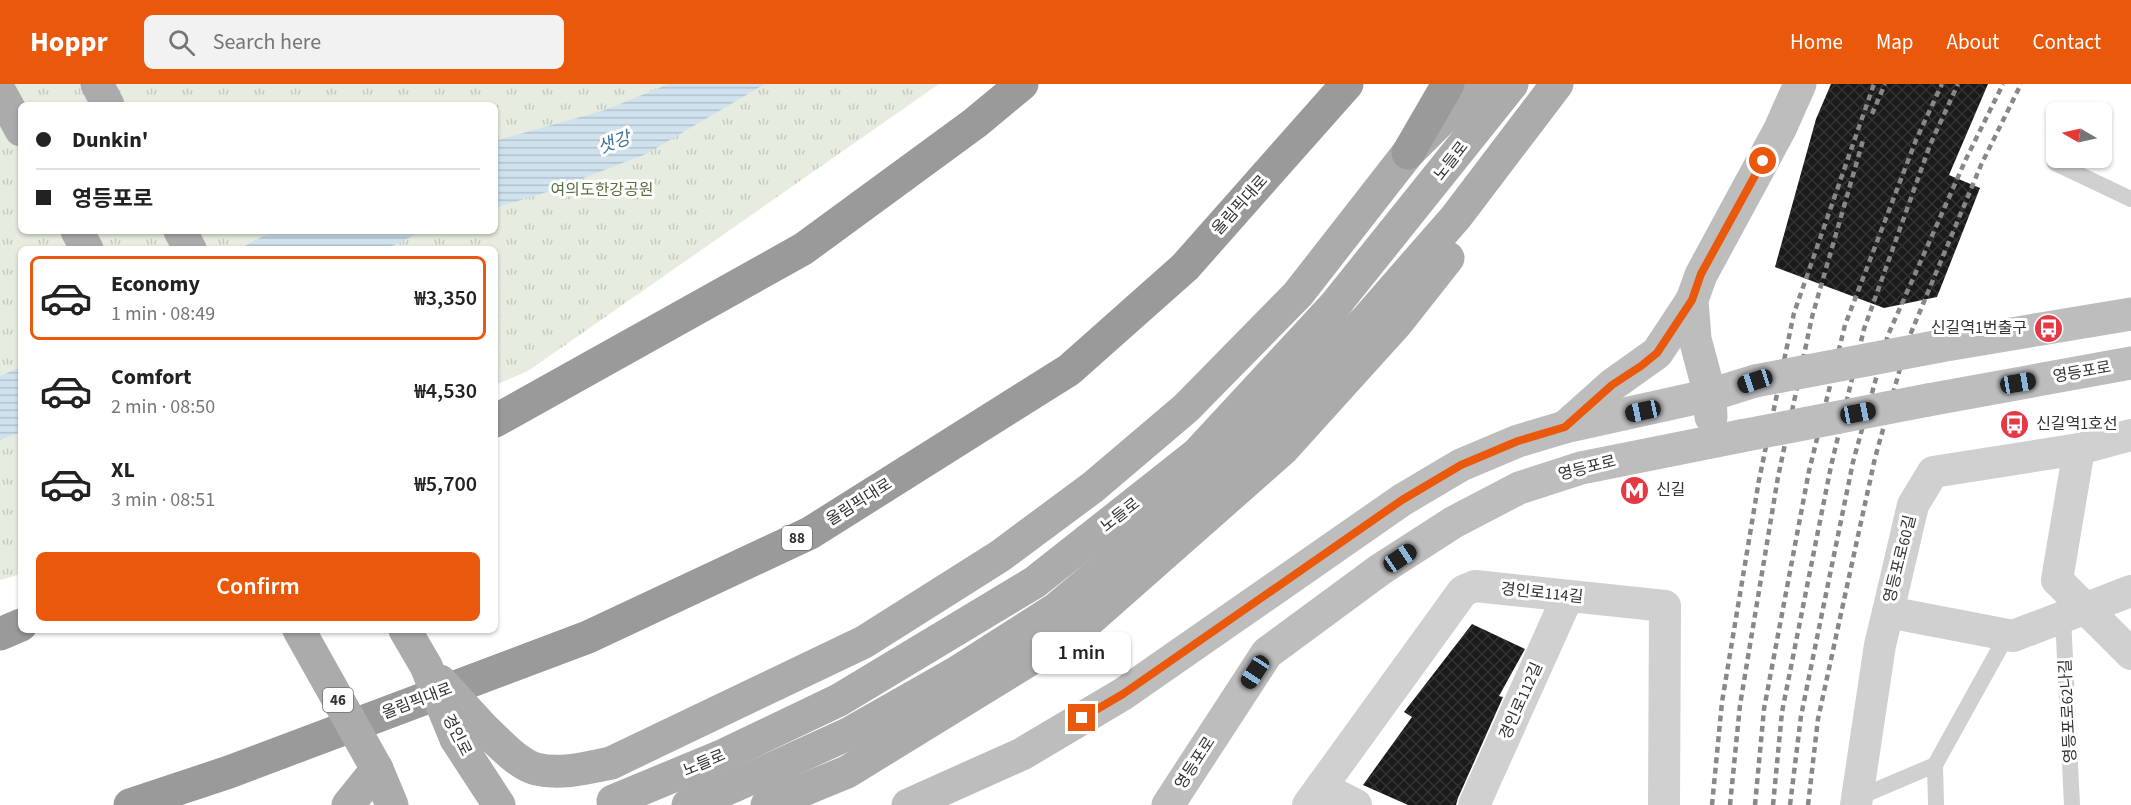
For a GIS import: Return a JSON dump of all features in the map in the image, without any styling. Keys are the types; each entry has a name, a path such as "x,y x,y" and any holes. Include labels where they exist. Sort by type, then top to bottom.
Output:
{"highway":[{"path":"498,419 803,249 975,123 1022,84"},
{"name":"올림픽대로","path":"130,805 229,772 588,637 810,533 1069,370 1185,267 1347,84"},
{"path":"1408,153 1448,84"},
{"path":"0,634 18,627"},
{"path":"168,805 229,772"}],"main road":[{"path":"97,84 106,102"},
{"path":"470,734 535,769 570,771 611,763 864,642 1000,556 1093,487 1186,408 1298,294 1408,153 1477,84"},
{"name":"노들로","path":"606,803 724,755 839,700 1035,582 1197,454 1335,305 1512,84"},
{"name":"노들로","path":"688,805 848,734 959,671 1056,609 1200,489 1367,319 1456,217 1557,84"},
{"path":"767,805 847,772 1078,630 1283,449 1396,324 1540,142 1579,84"},
{"path":"1565,427 1612,385 1657,353 1692,300 1701,274 1780,129 1800,84"},
{"path":"0,92 18,125"},
{"path":"1692,300 1695,339 1710,395 1727,439"},
{"path":"908,805 1022,754 1123,694 1402,500 1461,465 1518,441 1565,427 1710,395 1755,381 1940,346 2131,314"},
{"name":"영등포로","path":"1168,805 1267,653 1382,569 1454,522 1519,488 1581,468 2131,363"},
{"path":"1267,653 1356,533"},
{"name":"46","path":"301,633 377,769 392,805"},
{"name":"경인로","path":"407,633 470,734 500,805"},
{"path":"606,803 597,800 601,782 611,763"},
{"path":"348,805 377,769"}],"street":[{"name":"영등포로60길","path":"1856,801 1880,645 1914,505 1933,472 2079,449 2131,435"},
{"path":"2079,449 2057,580 2074,613 2131,654"},
{"name":"경인로114길","path":"1356,805 1314,796 1463,591 1476,586 1665,606 1665,805"},
{"path":"1888,612 2013,636 2131,591"},
{"name":"경인로112길","path":"1474,805 1568,596"}],"lane":[{"path":"2066,168 2131,199"},
{"name":"영등포로62나길","path":"2072,805 2074,613"},
{"path":"1936,805 1935,765 2007,635"},
{"name":"영등포로60길","path":"1856,801 1935,765"}],"green space":[{"name":"여의도한강공원","path":"0,84 939,84 528,371 498,384 498,246 18,246 18,575 0,580"}],"water":[{"name":"샛강","path":"669,84 765,84 646,154 550,191 498,207 498,140 605,110"},
{"path":"267,234 417,234 392,246 245,246"},
{"path":"18,368 18,433 0,440 0,376"}],"building":[{"path":"1831,84 1988,84 1949,175 1980,188 1937,297 1884,308 1775,267 1816,119"},
{"path":"1472,624 1525,649 1499,696 1503,697 1456,805 1408,805 1363,785 1412,717 1404,712"}],"railway":[{"path":"1712,805 1722,702 1759,480 1794,313 1874,84"},
{"path":"1872,114 1885,84"},
{"path":"1755,805 1764,709 1809,471 1845,325 1916,140 1942,84"},
{"path":"1773,805 1782,712 1831,466 1864,329 1930,145 1958,84"},
{"path":"1790,805 1801,716 1853,462 1888,335 1966,159 2003,84"},
{"path":"1808,805 1818,719 1875,458 1908,340 1981,165 2021,84"},
{"path":"1730,805 1740,705 1778,477 1812,317 1864,137"}],"place":[{"name":"신길역1번출구","path":"2048,328"},
{"name":"신길역1호선","path":"2015,424"},
{"name":"신길","path":"1635,490"}],"route":[{"path":"1082,718 1123,694 1402,500 1461,465 1518,441 1565,427 1612,385 1657,353 1692,300 1701,274 1763,161"}]}
